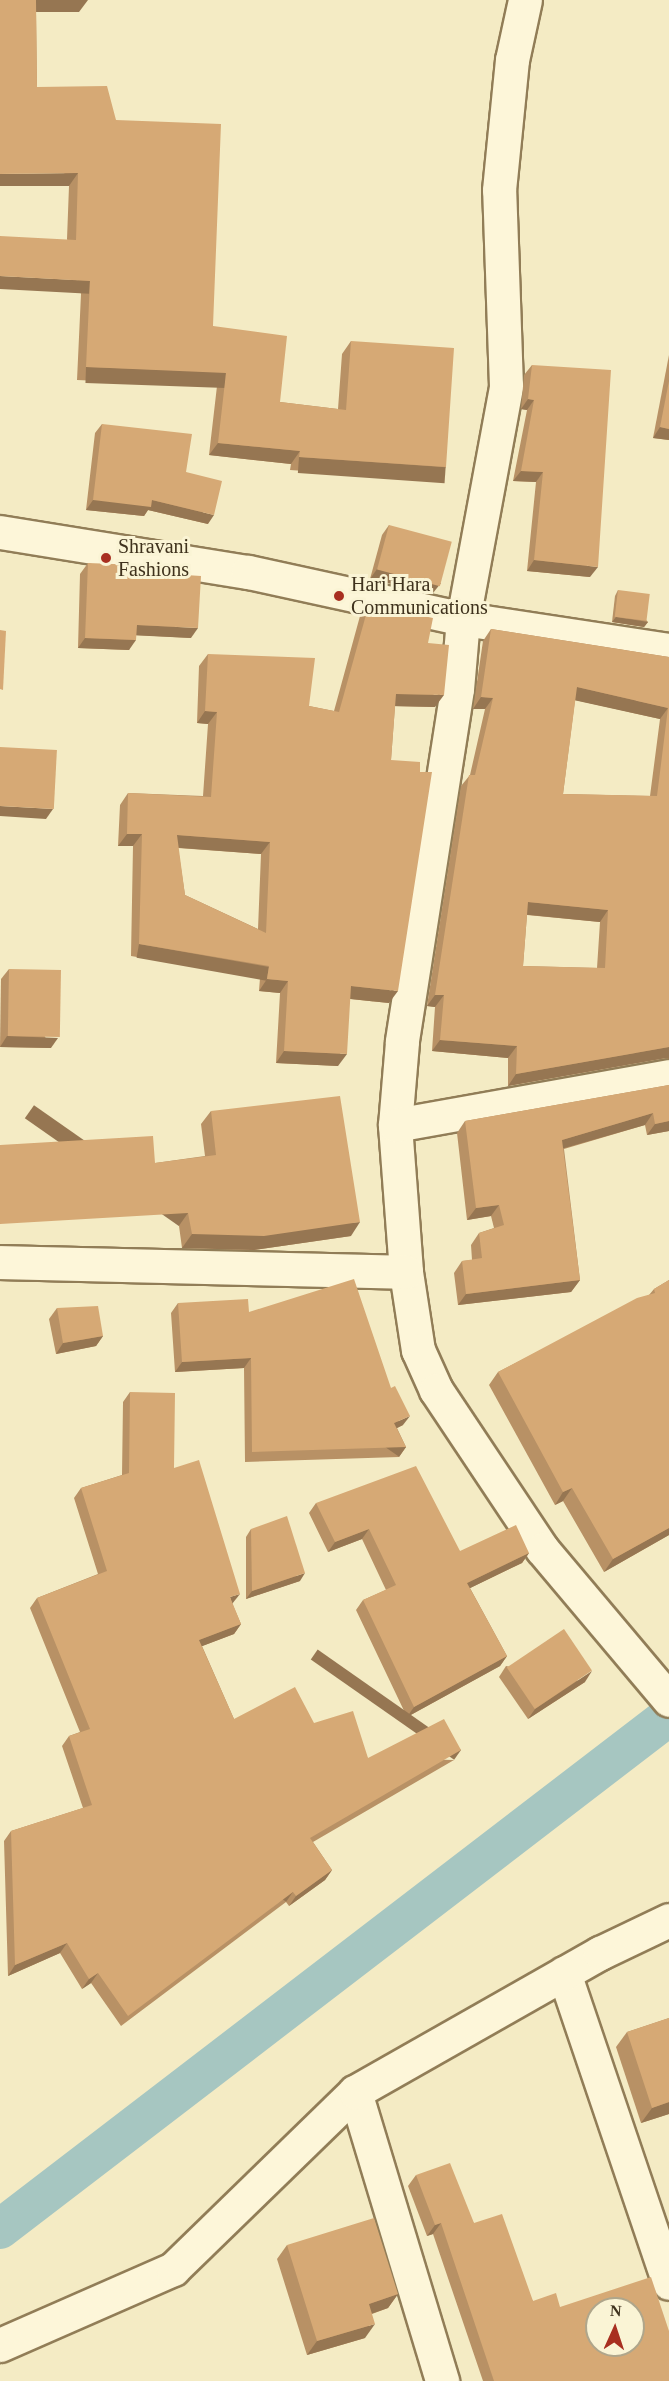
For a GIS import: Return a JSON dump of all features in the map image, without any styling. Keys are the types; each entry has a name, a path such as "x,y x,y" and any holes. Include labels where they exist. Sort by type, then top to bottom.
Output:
{"street":[{"path":"525,0 512,60 499,190 506,386 463,619 457,689 402,1042 395,1125 406,1272 418,1350 436,1390 542,1549 669,1700"},
{"path":"0,532 248,572 463,619 669,650"},
{"path":"395,1125 669,1076"},
{"path":"0,1262 406,1272"},
{"path":"0,2345 173,2269 355,2092 564,1973 669,1920"},
{"path":"564,1973 669,2283"},
{"path":"355,2092 442,2381"}],"building":[{"path":"0,0 36,0 37,87 107,86 116,120 221,124 213,326 287,336 280,402 346,410 351,341 454,348 446,467 299,457 300,451 218,443 226,373 86,367 90,281 0,276 0,236 76,240 78,173 0,174"},
{"path":"532,365 611,370 598,567 534,560 543,472 521,471 534,400 528,399"},
{"path":"669,381 669,429 660,427"},
{"path":"102,424 192,434 186,472 222,481 214,515 152,500 151,507 93,500"},
{"path":"389,525 452,542 440,586 377,569"},
{"path":"88,563 139,565 139,572 201,576 198,628 137,625 136,640 85,638"},
{"path":"618,590 650,594 646,621 615,617"},
{"path":"369,604 433,618 428,643 449,645 444,695 396,694 391,760 420,762 420,772 432,772 398,991 351,986 347,1054 284,1051 288,981 267,979 269,966 139,944 142,834 127,834 128,793 211,797 217,712 205,711 208,654 315,658 309,706 339,712","holes":["177,835 270,842 266,933 185,895"]},
{"path":"491,629 669,657 669,1047 516,1074 517,1046 440,1040 444,995 435,995 469,775 475,775 493,698 481,697","holes":["577,687 668,708 657,796 563,794","528,902 608,910 605,968 523,966"]},
{"path":"0,630 6,631 3,690 0,689"},
{"path":"0,747 57,750 54,809 0,806"},
{"path":"9,969 61,970 60,1037 8,1036"},
{"path":"669,1085 669,1121 655,1124 653,1113 562,1140 580,1280 466,1294 462,1261 482,1258 479,1233 504,1225 499,1205 476,1208 465,1121"},
{"path":"340,1096 360,1222 264,1236 192,1234 188,1213 0,1224 0,1145 153,1136 155,1163 216,1155 211,1111"},
{"path":"354,1279 391,1388 395,1386 410,1416 394,1423 406,1447 252,1452 251,1358 182,1362 178,1303 248,1299 249,1312"},
{"path":"669,1280 669,1528 613,1559 572,1488 563,1492 498,1372 637,1298 655,1293 654,1289"},
{"path":"98,1306 103,1336 63,1343 57,1308"},
{"path":"130,1392 175,1393 174,1468 199,1460 240,1594 230,1597 241,1624 199,1640 234,1719 295,1687 314,1723 353,1711 368,1758 444,1719 461,1750 310,1838 332,1870 296,1896 293,1892 128,2016 98,1973 89,1979 67,1943 15,1965 11,1831 92,1805 69,1736 90,1729 37,1598 107,1571 81,1488 129,1473"},
{"path":"416,1466 460,1551 516,1525 529,1553 467,1583 507,1656 414,1707 363,1600 396,1585 369,1529 335,1542 316,1503"},
{"path":"287,1516 305,1573 252,1591 251,1529"},
{"path":"564,1629 592,1670 535,1709 507,1668"},
{"path":"669,2018 669,2102 652,2108 627,2032"},
{"path":"450,2163 474,2223 502,2214 533,2301 556,2293 560,2307 585,2299 585,2357 645,2357 645,2297 590,2297 651,2277 669,2331 669,2381 494,2381 441,2223 435,2225 416,2175"},
{"path":"374,2218 398,2294 369,2304 375,2324 317,2341 287,2245"}],"waterway":[{"path":"0,2229 669,1716"}],"place":[{"name":"Shravani Fashions","path":"106,558"},
{"name":"Hari Hara Communications","path":"339,596"}]}
